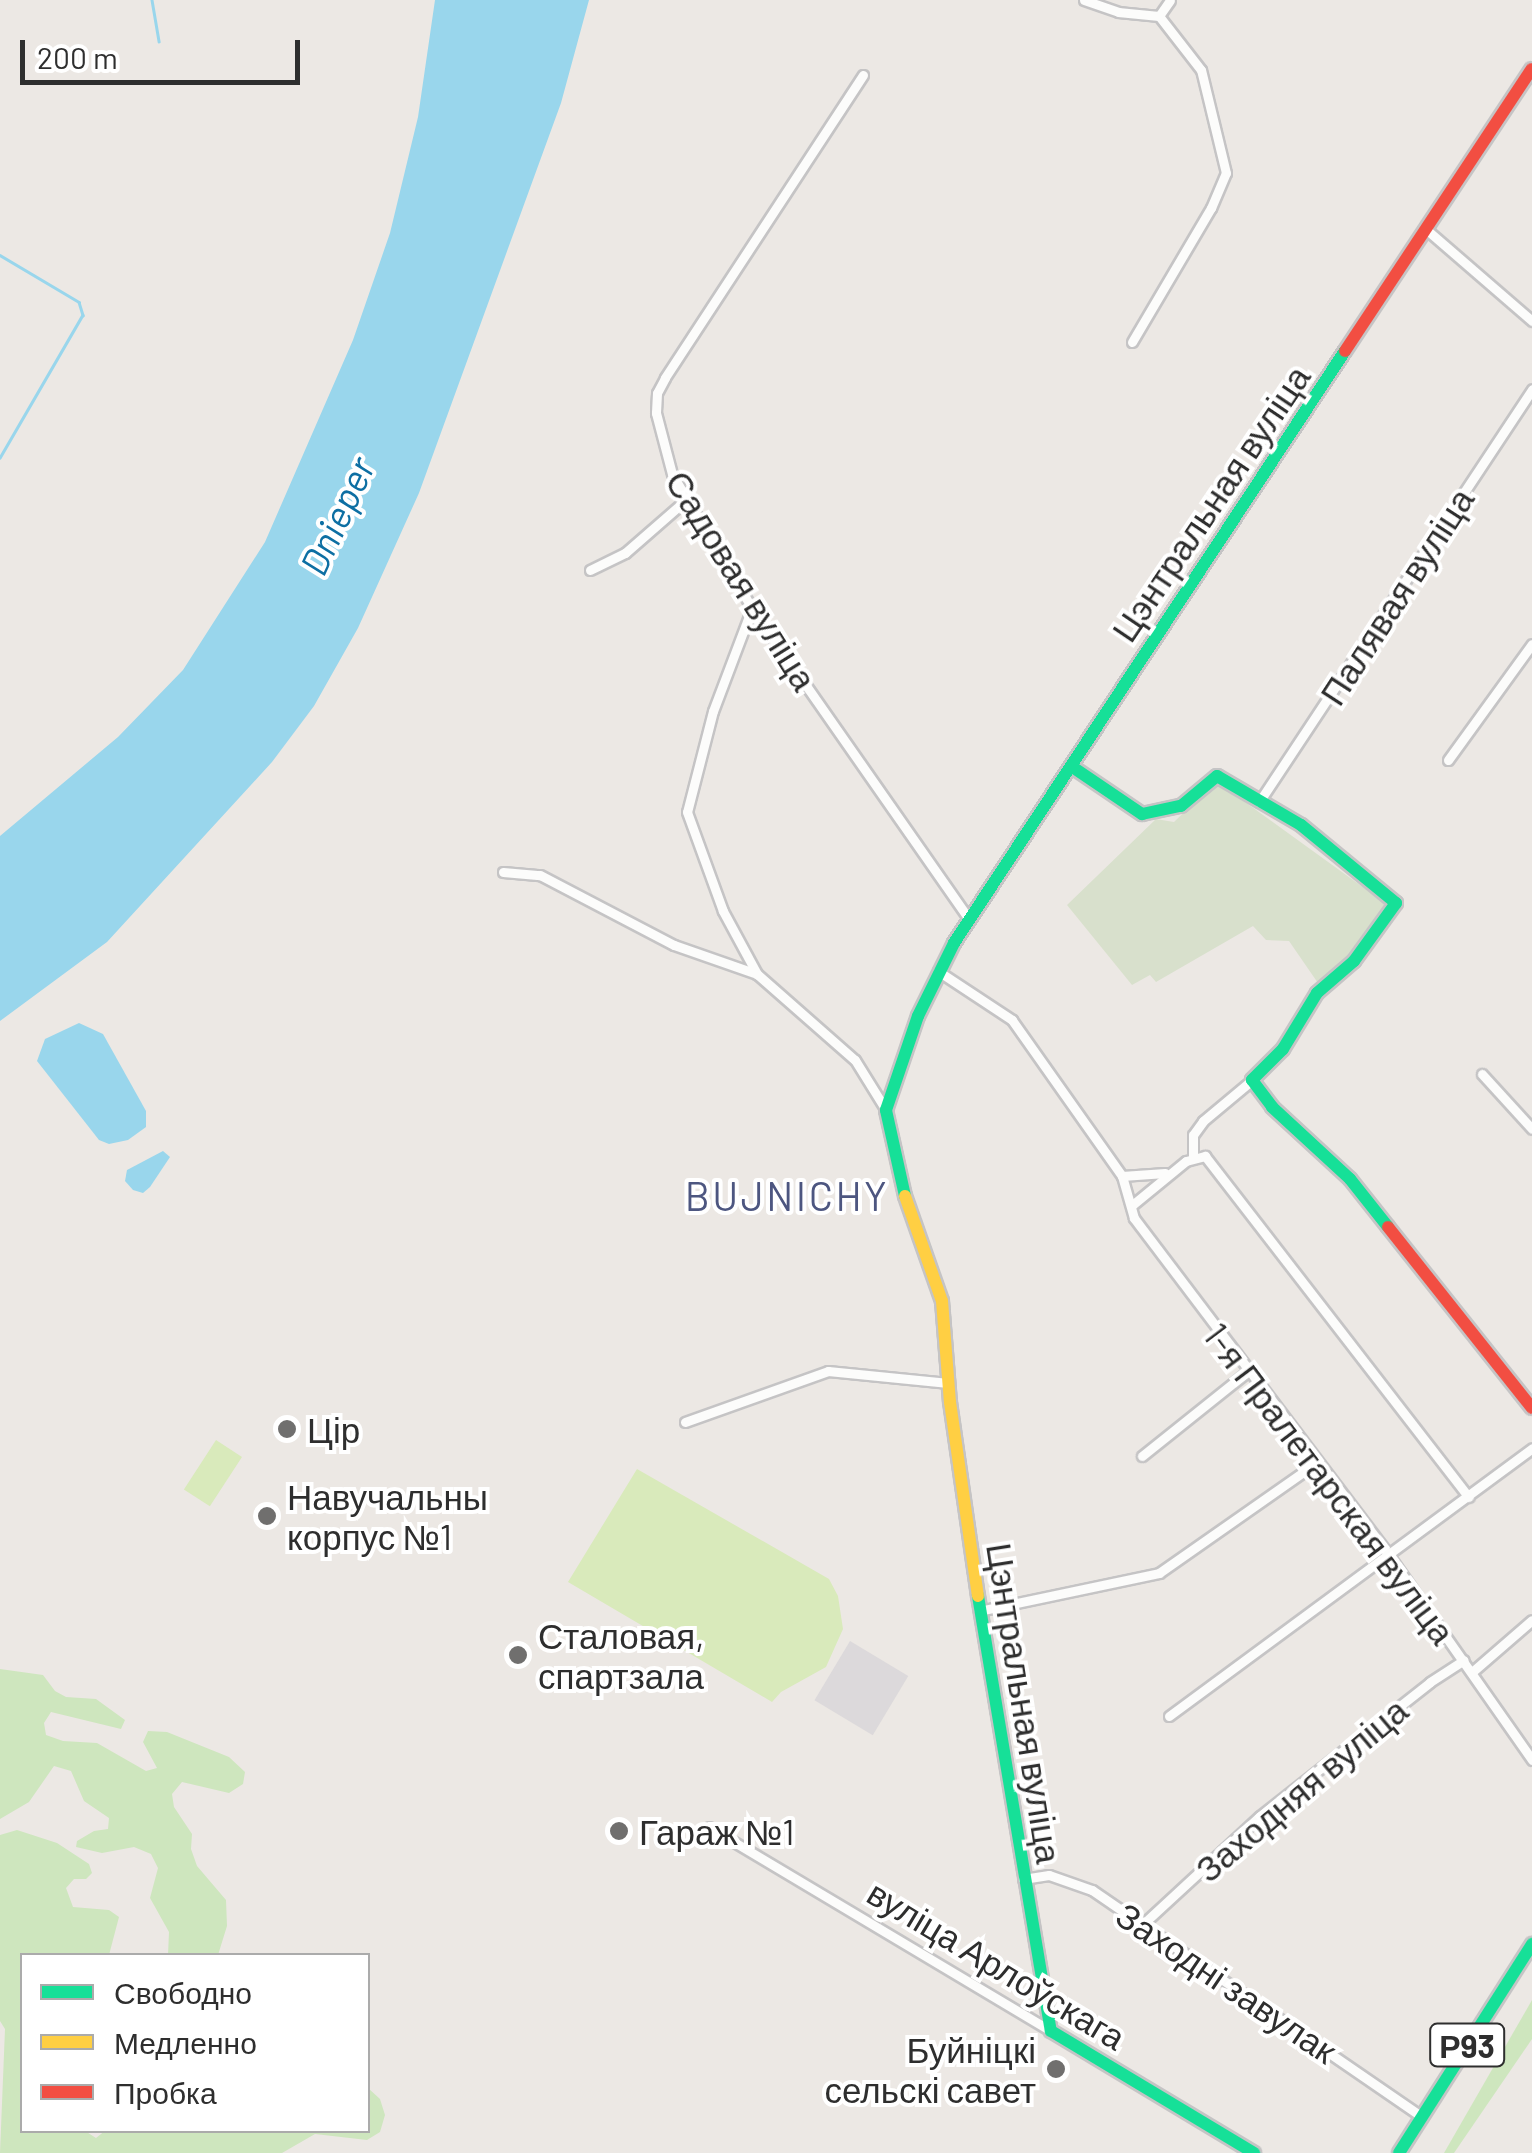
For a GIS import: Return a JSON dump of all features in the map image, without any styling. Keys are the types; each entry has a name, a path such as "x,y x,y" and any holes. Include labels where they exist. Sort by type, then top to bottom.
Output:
{"street":[{"path":"1084,0 1118,12 1159,16 1201,70 1226,173 1212,208 1132,342"},
{"path":"1159,16 1170,0"},
{"name":"Цэнтральная вуліца","path":"1052,2032 979,1611 948,1383 942,1302 901,1185 886,1110 902,1055 938,971 969,919 1532,69"},
{"name":"Садовая вуліца","path":"863,75 762,224 657,393 656,413 669,464 752,608 969,919"},
{"path":"1427,230 1532,321"},
{"name":"Палявая вуліца","path":"1258,802 1532,389"},
{"path":"590,570 618,558 687,499"},
{"path":"752,608 713,712 688,804 718,898 757,974 855,1060 886,1110"},
{"path":"1448,760 1532,644"},
{"path":"1071,766 1142,814 1181,806 1217,776 1302,825 1396,904 1354,961 1317,993 1283,1049 1203,1120 1193,1135 1193,1157"},
{"path":"502,872 540,875 674,945 757,974"},
{"path":"938,971 1012,1020 1122,1176 1131,1206 1193,1157 1205,1156 1469,1497"},
{"path":"1482,1074 1532,1130"},
{"path":"1252,1080 1297,1132 1350,1179 1532,1408"},
{"path":"1122,1176 1173,1171"},
{"name":"1-я Пралетарская вуліца","path":"1131,1206 1134,1218 1390,1558 1532,1760"},
{"path":"685,1422 828,1371 948,1383"},
{"path":"1142,1456 1247,1372"},
{"path":"1170,1716 1390,1558 1532,1448"},
{"path":"979,1611 1159,1574 1316,1463"},
{"path":"1472,1672 1532,1620"},
{"name":"Заходняя вуліца","path":"1143,1924 1260,1816 1430,1682 1464,1660"},
{"name":"вуліца Арлоўскага","path":"709,1828 1254,2153"},
{"name":"Заходні завулак","path":"1023,1878 1049,1875 1077,1882 1421,2116"},
{"name":"Р93","path":"1399,2153 1532,1944"}],"shaded area":[{"path":"850,1641 908,1676 873,1735 814,1700"}],"green space":[{"path":"1216,781 1389,906 1346,963 1320,986 1289,941 1266,940 1253,926 1156,982 1150,975 1132,985 1067,905 1156,819 1174,822"},
{"path":"216,1440 242,1457 210,1506 184,1489"},
{"path":"637,1469 829,1579 838,1596 843,1629 826,1667 781,1692 772,1702 568,1582"},
{"path":"0,1669 43,1675 55,1691 66,1697 96,1699 125,1720 121,1729 51,1712 44,1723 46,1735 63,1741 97,1743 146,1771 157,1768 143,1742 148,1731 167,1732 229,1757 245,1772 243,1784 229,1793 182,1782 172,1794 174,1807 192,1834 191,1849 197,1866 226,1900 227,1926 219,1953 168,1953 169,1932 150,1898 158,1868 151,1854 134,1847 102,1853 76,1847 77,1841 94,1831 108,1829 109,1818 84,1801 71,1771 54,1766 29,1802 0,1819"},
{"path":"17,1830 57,1843 89,1864 92,1873 86,1879 74,1879 66,1888 73,1907 109,1910 119,1917 110,1953 20,1953 20,2133 88,2133 96,2138 102,2133 370,2133 370,2090 380,2099 385,2115 380,2132 367,2140 315,2134 282,2153 0,2153 5,2029 0,2021 0,1835"},
{"path":"1532,2000 1532,2039 1454,2153 1444,2153"}],"water":[{"name":"Dnieper","path":"435,0 589,0 561,103 419,493 358,628 314,706 272,762 107,942 0,1021 0,836 118,737 183,670 265,542 353,340 390,233 418,117"},
{"path":"79,1023 103,1034 146,1111 146,1127 128,1140 109,1144 99,1140 37,1061 45,1039"},
{"path":"163,1151 170,1157 150,1187 143,1193 133,1190 125,1181 127,1170"}],"waterway":[{"path":"152,0 159,41"},
{"path":"0,255 79,302 83,315 0,458"}],"traffic: fast":[{"path":"905,1196 886,1110 918,1016 954,943 1345,351"},
{"path":"1071,766 1142,814 1181,806 1217,776 1301,825 1396,903 1354,961 1317,993 1283,1049 1252,1080 1272,1107 1350,1179 1388,1227"},
{"path":"978,1596 1051,2031 1254,2153"},
{"path":"1399,2153 1532,1944"}],"traffic: slow":[{"path":"905,1196 942,1301 950,1402 978,1596"}],"traffic: jam":[{"path":"1345,351 1532,69"},
{"path":"1388,1227 1532,1408"}],"place":[{"name":"Цір","path":"287,1429"},
{"name":"Навучальны корпус №1","path":"267,1516"},
{"name":"Сталовая, спартзала","path":"518,1655"},
{"name":"Гараж №1","path":"619,1831"},
{"name":"Буйніцкі сельскі савет","path":"1056,2069"}],"district":[{"name":"BUJNICHY","path":"787,1195"}]}
